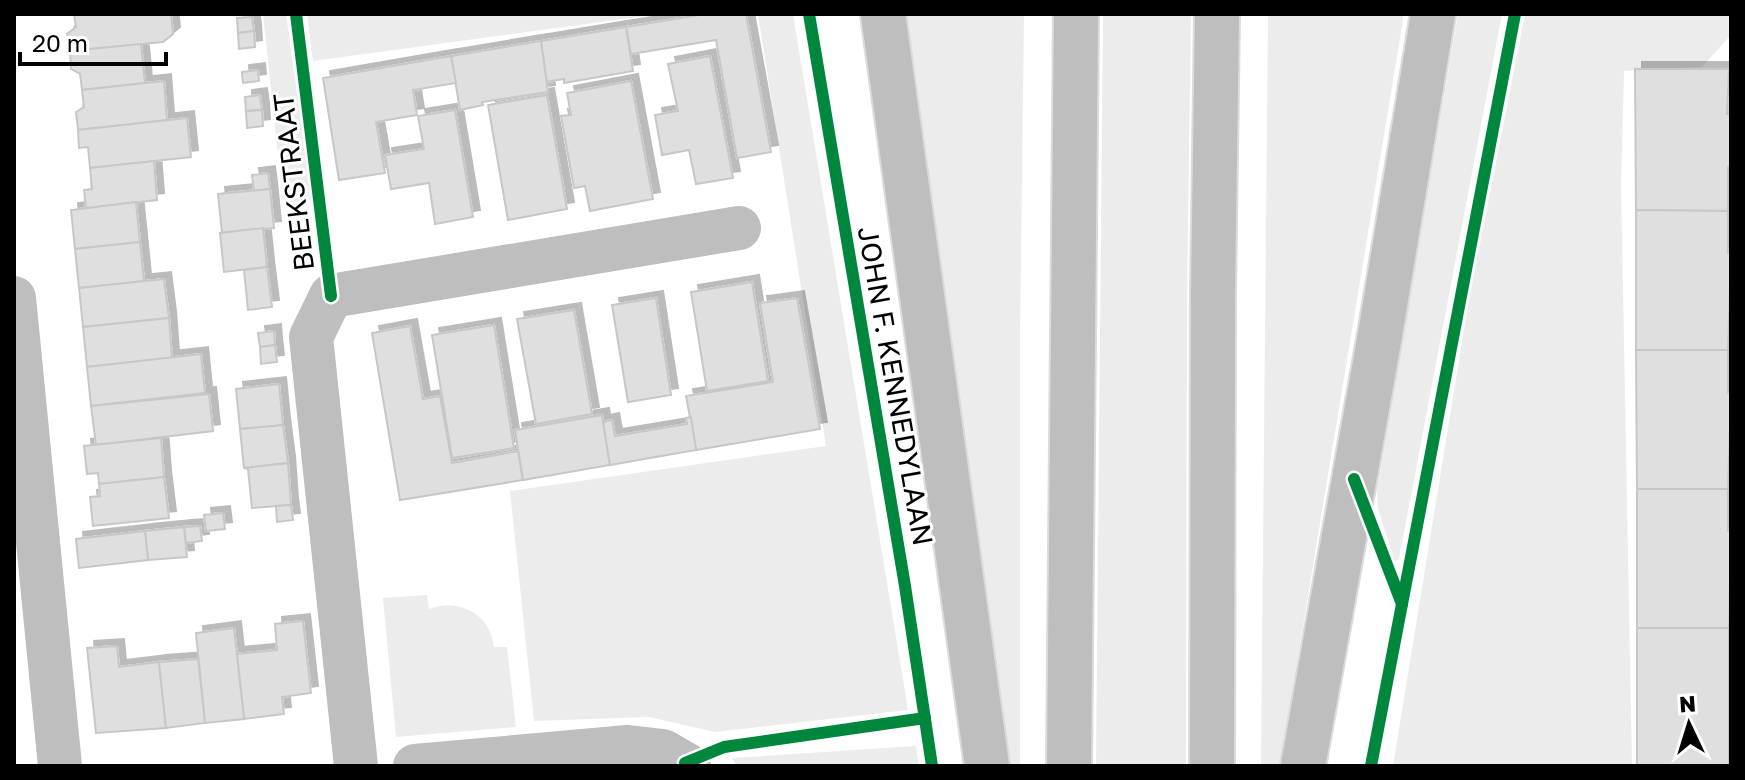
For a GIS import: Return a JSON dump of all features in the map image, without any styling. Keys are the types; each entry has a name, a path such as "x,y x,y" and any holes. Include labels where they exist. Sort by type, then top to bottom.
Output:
{"main road":[{"path":"883,14 987,766"},
{"path":"1069,766 1076,14"},
{"path":"1212,766 1217,14"},
{"path":"1303,766 1380,335 1433,14"},
{"name":"BEEKSTRAAT","path":"356,766 311,337 331,296 739,228"},
{"path":"14,298 60,766"},
{"path":"415,766 628,747 663,751 689,766"}],"shaded area":[{"path":"263,14 286,14 312,200 283,203"},
{"path":"307,14 660,14 313,61"},
{"path":"758,14 793,14 908,710 715,732 649,717 534,721 510,491 826,446"},
{"path":"901,14 1024,14 1020,766 1009,766"},
{"path":"1103,14 1191,14 1186,766 1096,766"},
{"path":"1268,14 1404,14 1280,766 1261,766"},
{"path":"1458,14 1502,14 1399,559 1395,562 1378,509 1377,491"},
{"path":"1525,14 1731,14 1731,35 1702,67 1624,71 1621,185 1632,766 1393,766 1468,305"},
{"path":"427,595 429,609 451,605 471,611 487,625 494,647 507,647 516,727 396,737 383,598"},
{"path":"916,746 919,766 737,766 732,758"}],"building":[{"path":"74,14 171,14 173,34 163,42 70,51 67,34 76,27"},
{"path":"705,14 746,14 771,152 737,158 716,40 631,54 626,27"},
{"path":"252,17 254,31 238,33 237,18"},
{"path":"626,27 633,71 564,83 564,79 546,82 541,41"},
{"path":"254,31 255,47 239,49 238,33"},
{"path":"541,41 548,92 482,102 483,105 460,110 451,56"},
{"path":"141,44 145,83 82,90 80,74 71,69 70,51"},
{"path":"451,56 456,83 413,90 417,115 376,122 385,173 339,180 323,78"},
{"path":"710,56 733,178 696,184 689,150 662,155 655,115 678,111 668,64"},
{"path":"1635,69 1729,69 1727,114 1731,114 1731,165 1728,167 1728,211 1636,210"},
{"path":"258,70 259,81 243,83 242,72"},
{"path":"164,81 167,120 78,130 76,112 84,107 82,90"},
{"path":"631,81 653,199 590,211 585,186 574,188 561,116 571,115 567,93"},
{"path":"260,95 262,110 246,111 245,97"},
{"path":"547,95 567,209 508,220 488,105"},
{"path":"262,110 263,126 247,128 246,111"},
{"path":"455,110 473,217 435,224 429,183 391,189 385,155 424,149 418,116"},
{"path":"187,118 191,157 90,168 88,147 79,148 78,130"},
{"path":"154,161 157,200 86,208 84,190 92,189 90,168"},
{"path":"268,173 270,189 254,191 252,175"},
{"path":"270,189 274,228 222,233 218,194"},
{"path":"136,202 140,242 75,249 71,210"},
{"path":"1636,210 1728,211 1728,253 1731,253 1728,350 1636,350"},
{"path":"263,228 267,267 224,272 220,233"},
{"path":"140,242 144,281 79,288 75,249"},
{"path":"267,267 272,307 248,310 244,270"},
{"path":"164,279 169,318 83,327 79,288"},
{"path":"752,282 768,381 707,391 691,292"},
{"path":"656,298 671,395 628,402 612,305"},
{"path":"797,298 820,429 696,450 686,396 773,382 760,303"},
{"path":"574,310 592,414 536,424 517,319"},
{"path":"169,318 172,358 87,367 83,327"},
{"path":"494,325 514,448 452,458 432,335"},
{"path":"410,326 423,399 440,396 452,463 518,451 523,480 400,500 372,333"},
{"path":"274,331 275,345 260,347 258,333"},
{"path":"275,345 277,362 261,364 260,347"},
{"path":"1636,350 1728,350 1728,393 1731,393 1728,489 1637,489"},
{"path":"201,354 205,393 91,406 87,367"},
{"path":"279,384 283,425 240,429 236,389"},
{"path":"209,394 213,431 96,445 91,406"},
{"path":"602,415 610,465 523,480 515,430"},
{"path":"691,417 696,450 610,465 603,422 612,420 615,436 687,424 686,418"},
{"path":"283,425 288,463 244,468 240,429"},
{"path":"161,438 164,477 99,484 98,473 87,474 84,446"},
{"path":"288,463 291,505 252,508 248,469 244,468"},
{"path":"164,477 169,518 93,526 90,497 100,496 99,484"},
{"path":"1637,489 1728,489 1728,531 1731,531 1729,628 1637,628"},
{"path":"291,505 293,520 277,522 276,506"},
{"path":"223,513 225,529 206,531 204,515"},
{"path":"200,526 202,541 186,543 184,527"},
{"path":"184,527 187,557 148,560 145,531"},
{"path":"145,531 148,560 79,568 76,539"},
{"path":"303,621 311,693 282,697 284,714 244,719 237,654 277,650 275,624"},
{"path":"234,628 244,719 205,723 196,633"},
{"path":"1637,628 1729,628 1729,766 1637,766"},
{"path":"117,646 119,667 159,662 166,728 96,733 87,648"},
{"path":"198,659 205,723 166,728 159,662"}],"cycle path":[{"path":"296,14 331,296"},
{"name":"JOHN F. KENNEDYLAAN","path":"809,14 905,586 932,766"},
{"path":"1371,766 1515,14"},
{"path":"1354,479 1402,604"},
{"path":"685,763 724,747 925,718"}]}
